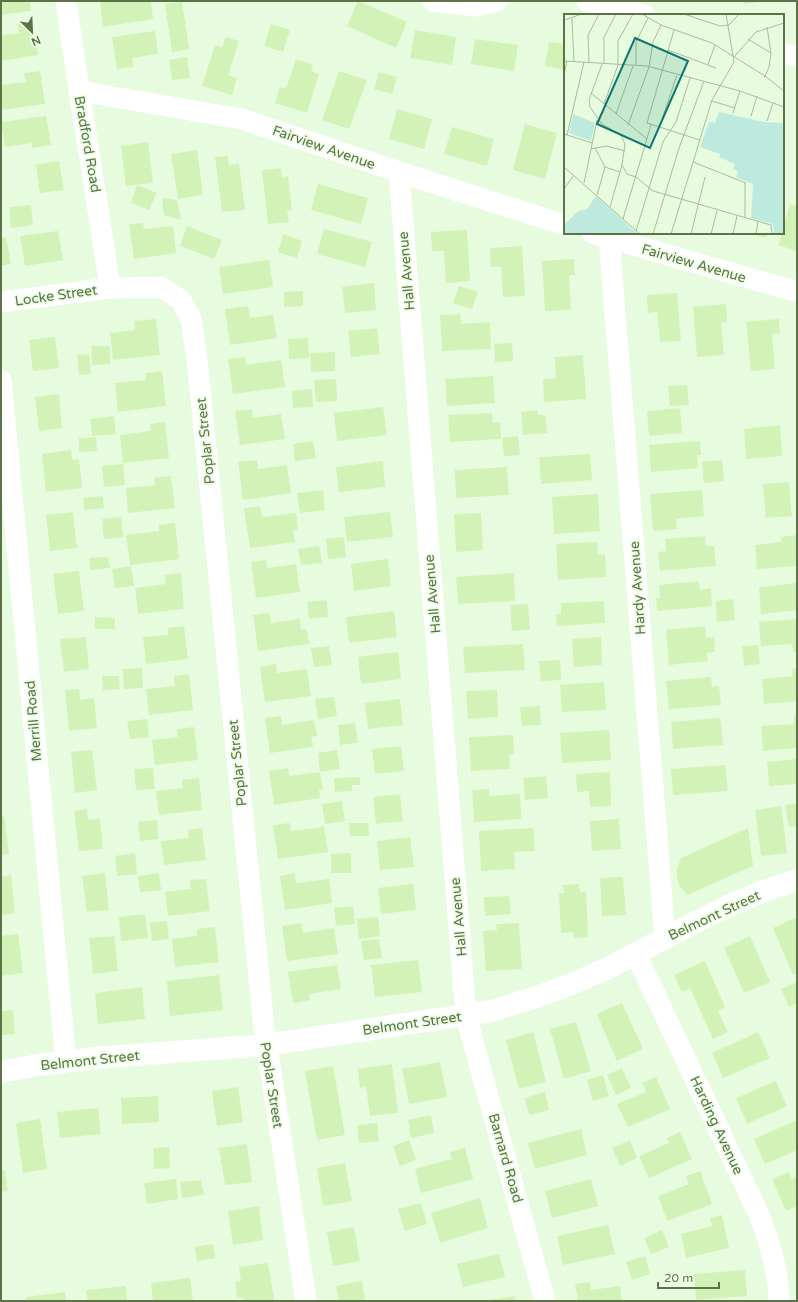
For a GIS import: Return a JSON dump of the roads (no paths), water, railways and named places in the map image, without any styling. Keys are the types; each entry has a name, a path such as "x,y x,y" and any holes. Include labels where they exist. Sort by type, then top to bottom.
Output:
{"main road":[{"name":"Belmont Street","path":"1,1072 95,1058 266,1045 466,1016 491,1011 534,998 574,983 636,954 728,906 764,891 797,880"}],"street":[{"name":"Bradford Road","path":"66,1 79,91 96,188 110,288"},
{"path":"433,1 475,6 497,1"},
{"path":"587,1 641,14"},
{"path":"784,53 797,57"},
{"name":"Fairview Avenue","path":"79,91 242,119 398,172 564,225"},
{"name":"Hall Avenue","path":"398,172 466,1016"},
{"name":"Fairview Avenue","path":"601,236 797,292"},
{"name":"Hardy Avenue","path":"601,236 665,938"},
{"name":"Poplar Street","path":"110,288 161,287 180,300 191,319 197,359 266,1045 306,1301"},
{"name":"Locke Street","path":"1,302 110,288"},
{"name":"Merrill Road","path":"1,380 66,1062"},
{"name":"Harding Avenue","path":"636,954 761,1220 772,1253 779,1292 779,1301"},
{"name":"Barnard Road","path":"466,1016 545,1301"}]}
